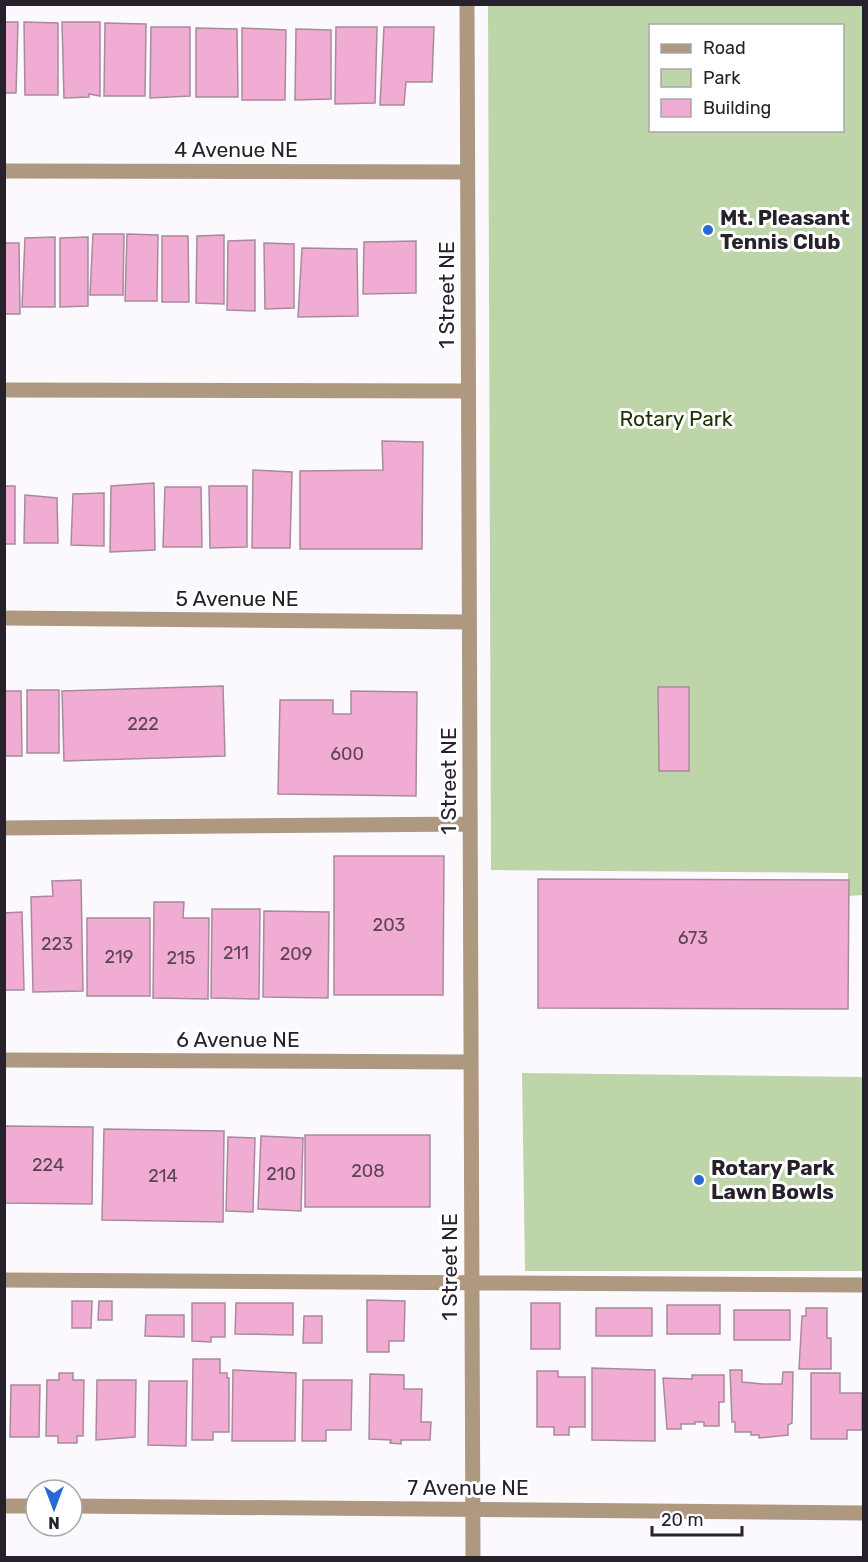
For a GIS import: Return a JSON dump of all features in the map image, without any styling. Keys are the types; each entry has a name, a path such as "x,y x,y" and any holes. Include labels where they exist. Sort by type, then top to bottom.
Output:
{"street":[{"name":"1 Street NE","path":"467,4 472,1557"},
{"name":"4 Avenue NE","path":"4,171 467,172"},
{"path":"4,390 468,391"},
{"name":"5 Avenue NE","path":"4,618 469,622"},
{"path":"4,828 470,825"},
{"name":"6 Avenue NE","path":"4,1060 471,1062"},
{"path":"4,1280 864,1286"},
{"path":"4,1506 24,1506"},
{"name":"7 Avenue NE","path":"84,1506 864,1513"}],"green space":[{"name":"Rotary Park","path":"488,5 863,5 863,895 848,896 848,873 491,870"},
{"name":"Rotary Park Lawn Bowls","path":"522,1073 863,1077 863,1271 525,1271"}],"building":[{"path":"4,22 18,22 16,93 4,93"},
{"path":"24,22 58,23 58,95 25,95"},
{"path":"62,22 100,22 100,96 89,94 89,97 64,98"},
{"path":"105,23 146,24 145,96 104,96"},
{"path":"151,27 190,27 190,96 150,98"},
{"path":"336,27 377,27 375,103 335,104"},
{"path":"384,27 434,27 432,82 406,82 404,105 380,105"},
{"path":"196,28 237,29 238,97 196,97"},
{"path":"242,28 286,30 285,100 242,100"},
{"path":"296,29 331,30 331,99 295,100"},
{"path":"93,234 124,234 123,295 90,295"},
{"path":"127,234 158,235 157,301 125,301"},
{"path":"224,235 224,304 196,303 197,236"},
{"path":"162,236 188,236 189,302 162,302"},
{"path":"55,237 55,307 22,307 25,238"},
{"path":"88,237 88,306 60,307 60,238"},
{"path":"255,240 255,311 227,310 228,241"},
{"path":"416,241 416,293 363,294 364,242"},
{"path":"4,243 19,243 20,314 4,314"},
{"path":"264,243 294,244 294,308 265,309"},
{"path":"302,248 357,249 358,316 298,317"},
{"path":"382,441 423,442 422,549 300,549 300,471 383,470"},
{"path":"253,470 292,472 290,548 252,548"},
{"path":"154,483 155,550 110,552 111,486"},
{"path":"4,486 15,486 15,544 4,544"},
{"path":"209,486 247,486 247,547 210,548"},
{"path":"165,487 201,487 202,547 163,547"},
{"path":"104,493 104,546 71,545 73,494"},
{"path":"25,495 57,498 58,543 24,543"},
{"path":"223,686 225,756 64,761 62,691"},
{"path":"658,687 689,687 689,771 659,771"},
{"path":"27,690 59,690 59,753 27,753"},
{"path":"4,691 21,691 22,756 4,756"},
{"path":"351,691 417,692 416,796 278,794 280,700 333,700 333,714 351,714"},
{"path":"334,856 444,856 443,995 334,995"},
{"path":"538,879 849,880 848,1009 538,1008"},
{"path":"81,880 83,991 33,992 31,897 53,896 52,881"},
{"path":"154,902 184,902 183,918 209,918 208,999 153,998"},
{"path":"212,909 260,909 259,999 211,998"},
{"path":"264,911 329,912 328,998 263,997"},
{"path":"22,912 24,990 4,990 4,913"},
{"path":"87,918 150,918 150,996 87,996"},
{"path":"4,1126 93,1127 92,1204 4,1203"},
{"path":"104,1129 224,1131 223,1222 102,1220"},
{"path":"305,1135 430,1135 430,1207 305,1207"},
{"path":"261,1136 303,1138 301,1211 258,1209"},
{"path":"228,1137 255,1138 253,1212 226,1211"},
{"path":"367,1300 405,1301 404,1341 389,1341 389,1352 367,1352"},
{"path":"72,1301 92,1301 91,1328 72,1328"},
{"path":"99,1301 112,1301 112,1320 98,1320"},
{"path":"192,1303 225,1303 225,1337 211,1337 211,1342 192,1341"},
{"path":"236,1303 293,1303 293,1335 235,1334"},
{"path":"531,1303 560,1303 560,1349 531,1349"},
{"path":"667,1305 720,1305 720,1334 667,1334"},
{"path":"596,1308 652,1308 652,1336 596,1336"},
{"path":"806,1308 827,1308 827,1338 831,1338 831,1369 799,1369 802,1316 806,1316"},
{"path":"734,1310 790,1310 790,1340 734,1340"},
{"path":"146,1315 184,1315 184,1337 145,1336"},
{"path":"304,1316 322,1316 322,1343 303,1343"},
{"path":"193,1359 220,1359 220,1373 227,1373 227,1378 229,1378 229,1432 213,1432 213,1440 192,1440"},
{"path":"592,1368 655,1370 655,1441 592,1440"},
{"path":"233,1370 296,1373 295,1441 232,1441"},
{"path":"730,1370 742,1370 742,1382 763,1384 782,1384 783,1372 793,1372 792,1423 788,1425 788,1435 759,1438 759,1435 751,1435 751,1432 735,1432 735,1422 732,1422"},
{"path":"537,1371 558,1371 558,1377 585,1377 585,1427 569,1427 569,1435 554,1435 554,1427 537,1427"},
{"path":"59,1373 73,1373 73,1380 84,1380 83,1436 77,1436 77,1443 58,1443 58,1436 46,1436 47,1380 59,1380"},
{"path":"811,1373 840,1373 840,1393 862,1393 862,1430 847,1430 847,1439 811,1439"},
{"path":"370,1374 404,1375 404,1389 422,1389 421,1422 431,1422 430,1440 401,1440 401,1444 390,1443 391,1440 369,1439"},
{"path":"692,1375 724,1375 724,1402 719,1402 719,1426 704,1426 704,1422 695,1422 695,1424 681,1424 681,1429 667,1429 663,1378 692,1379"},
{"path":"97,1380 136,1380 135,1437 96,1440"},
{"path":"303,1380 352,1380 351,1430 326,1430 326,1441 302,1441"},
{"path":"149,1381 187,1381 186,1446 148,1445"},
{"path":"11,1385 40,1385 39,1437 10,1437"}],"place":[{"name":"Mt. Pleasant Tennis Club","path":"708,230"},
{"name":"Rotary Park Lawn Bowls","path":"699,1180"}]}
